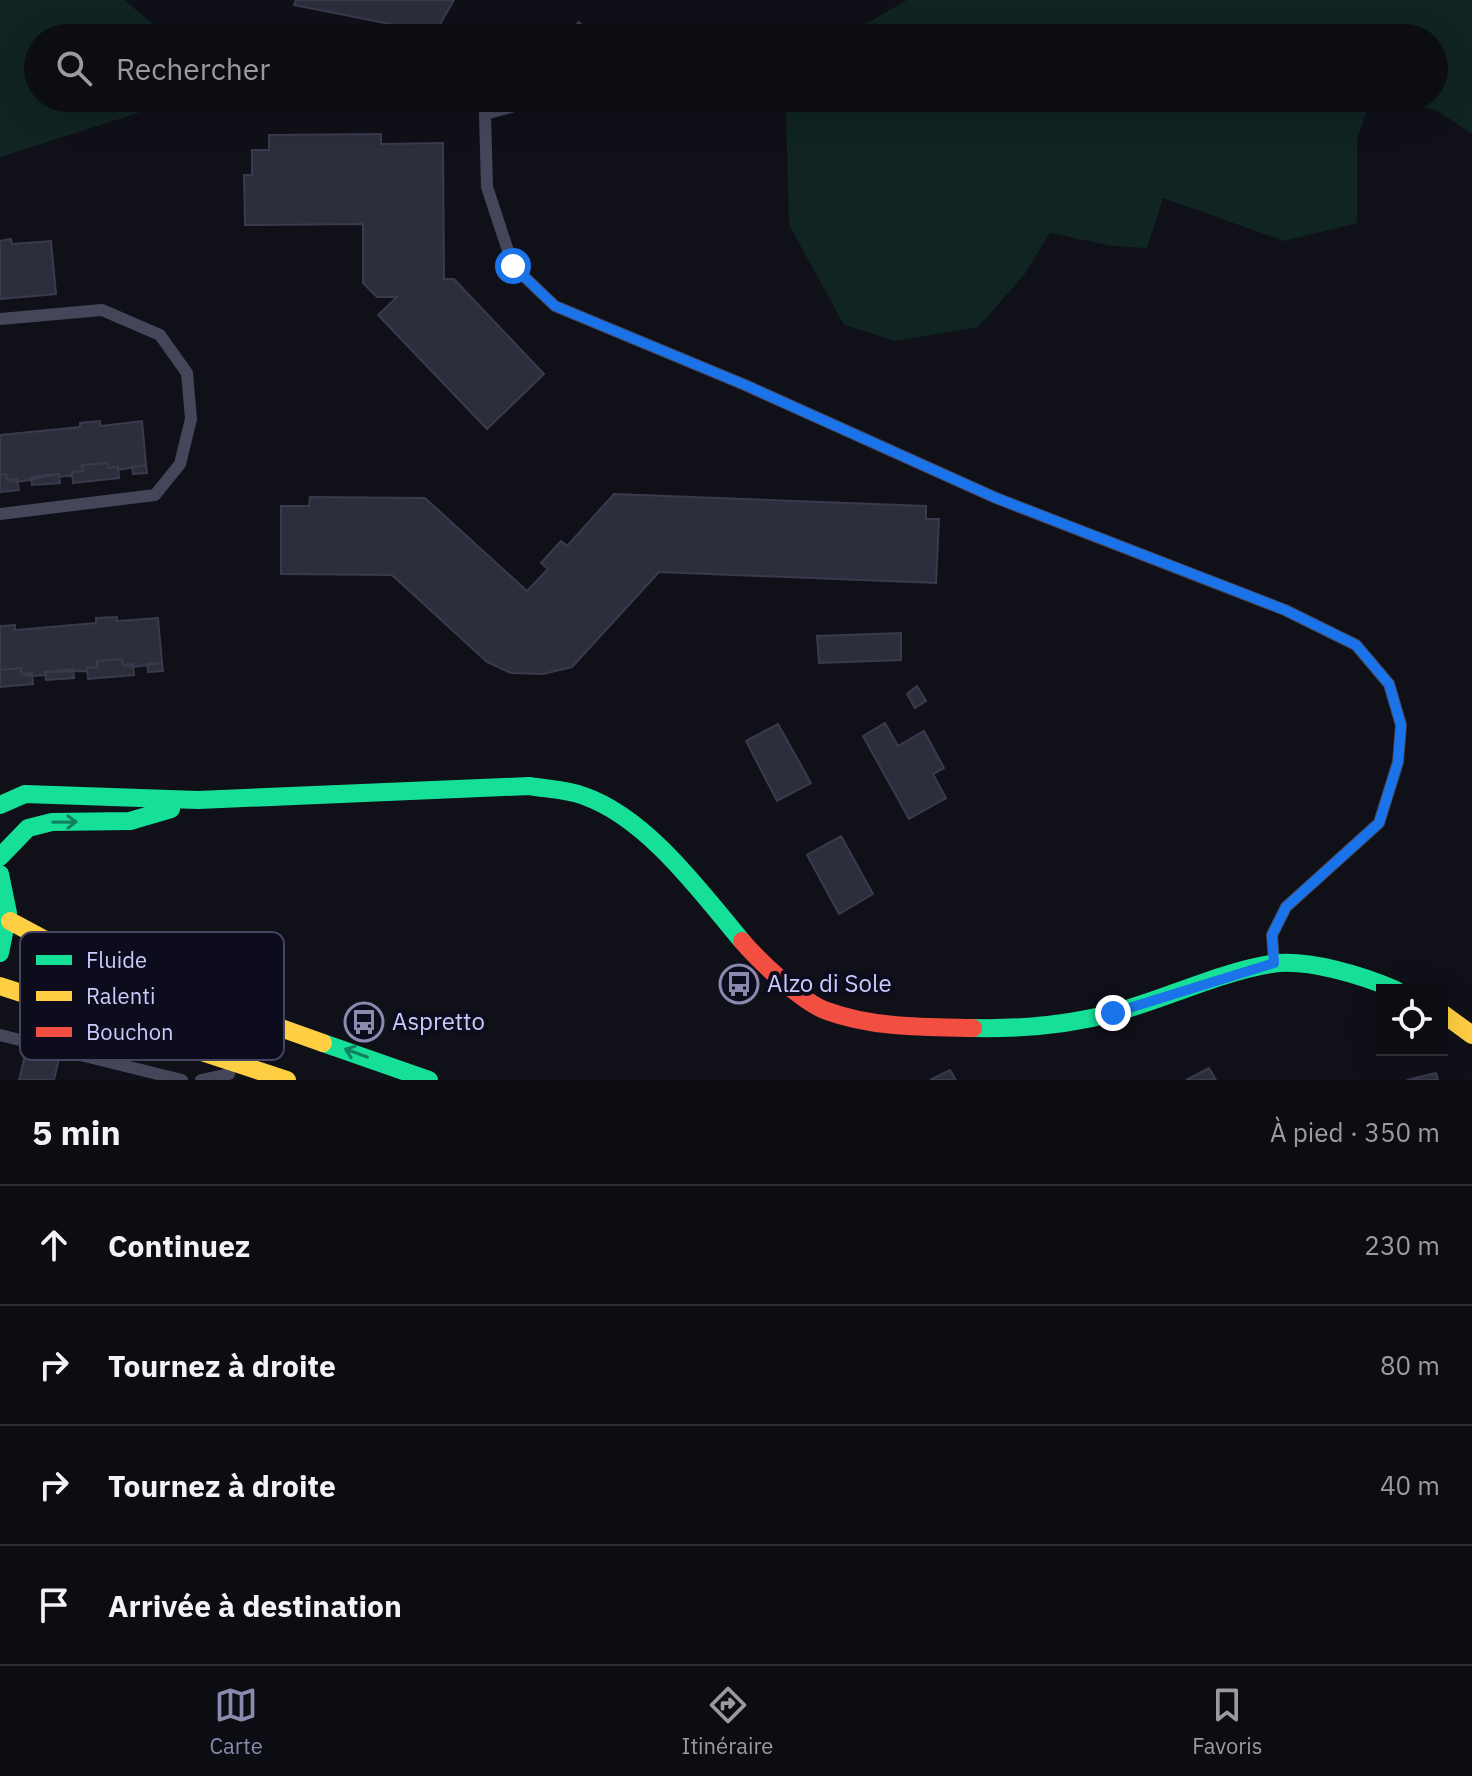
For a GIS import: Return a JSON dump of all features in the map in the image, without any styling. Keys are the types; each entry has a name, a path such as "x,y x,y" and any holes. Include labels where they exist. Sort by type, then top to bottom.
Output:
{"main road":[{"path":"0,805 25,794 198,800 529,786 583,795 624,816 688,877 761,963 825,1011 902,1027 1018,1029 1113,1013 1274,963 1355,972 1382,984"},
{"path":"0,857 28,828 52,822 130,821 198,800"},
{"path":"0,874 8,891 10,921 0,953"},
{"path":"10,921 30,932"},
{"path":"0,986 20,993"},
{"path":"1448,1017 1472,1035"},
{"path":"284,1029 429,1080"},
{"path":"221,1060 287,1080"}],"lane":[{"path":"492,112 485,114 487,187 513,266 555,306 745,385 996,498 1285,610 1356,645 1389,684 1401,725 1398,762 1379,823 1286,907 1272,935 1274,963"},
{"path":"0,319 102,310 160,335 187,373 191,419 180,464 155,495 0,514"},
{"path":"0,1035 20,1040"},
{"path":"101,1060 182,1080"},
{"path":"201,1080 248,1069"}],"green space":[{"path":"0,0 124,0 153,24 24,24 24,112 141,112 0,157"},
{"path":"907,0 1472,0 1472,134 1439,112 1448,112 1448,24 866,24"},
{"path":"1367,112 1357,138 1357,223 1284,241 1163,198 1147,248 1113,246 1050,233 1024,275 978,327 895,341 844,325 789,225 786,114"}],"building":[{"path":"296,0 454,0 440,24 390,24 294,5"},
{"path":"381,134 381,144 443,143 444,279 454,279 544,374 487,429 378,315 397,297 377,297 363,283 363,224 245,225 244,175 252,175 252,150 269,150 269,135"},
{"path":"11,239 12,244 51,241 56,294 0,299 0,241"},
{"path":"100,421 101,426 142,421 146,465 118,470 118,467 108,468 107,463 82,465 83,471 72,472 72,475 59,477 59,474 18,482 7,480 6,474 0,475 0,435 80,427 80,423"},
{"path":"107,463 108,468 118,467 119,478 73,483 72,472 83,471 82,465"},
{"path":"146,465 147,473 133,474 132,467"},
{"path":"6,474 7,480 17,479 19,490 0,492 0,475"},
{"path":"59,474 60,483 32,485 31,477"},
{"path":"614,494 926,506 926,519 939,519 936,583 659,572 572,667 543,674 511,673 487,662 392,575 281,574 281,506 309,506 310,497 425,498 527,591 548,569 541,563 561,541 567,546"},
{"path":"117,617 117,621 158,618 162,663 134,667 123,665 122,659 97,661 97,667 87,668 87,671 45,672 46,675 32,676 21,674 21,668 0,670 0,626 15,625 15,630 96,623 96,618"},
{"path":"901,633 901,660 819,663 817,636"},
{"path":"122,659 123,665 133,664 134,675 88,679 87,668 97,667 97,661"},
{"path":"162,663 163,671 148,672 147,664"},
{"path":"21,668 21,674 32,673 33,684 0,687 0,670"},
{"path":"73,669 74,678 46,680 45,672"},
{"path":"917,686 926,701 915,708 907,694"},
{"path":"885,723 898,746 924,731 944,768 933,774 946,798 909,819 863,736"},
{"path":"778,724 811,783 777,801 746,741"},
{"path":"841,836 873,894 839,914 807,855"},
{"path":"24,1060 59,1060 54,1080 19,1080"},
{"path":"1209,1068 1216,1080 1186,1080"},
{"path":"950,1070 956,1080 930,1080"},
{"path":"1436,1073 1438,1080 1407,1080"}],"traffic: fast":[{"path":"0,805 25,794 198,800 529,786 564,791 607,806 651,838 742,941"},
{"path":"0,857 28,828 52,822 130,821 171,809"},
{"path":"0,874 8,913 0,953"},
{"path":"973,1028 1079,1021 1133,1007 1231,973 1271,964 1318,966 1381,984"},
{"path":"323,1043 429,1080"}],"traffic: slow":[{"path":"10,921 30,932"},
{"path":"0,986 20,993"},
{"path":"1448,1017 1472,1035"},
{"path":"284,1029 323,1043"},
{"path":"226,1060 287,1080"}],"traffic: jam":[{"path":"742,941 794,991 827,1011 881,1024 973,1028"}],"place":[{"name":"Alzo di Sole","path":"739,984"},
{"name":"Aspretto","path":"364,1022"}],"route":[{"path":"513,266 536,292 555,306 745,385 996,498 1119,543 1285,610 1356,645 1389,684 1401,725 1398,762 1379,823 1286,907 1272,935 1274,963 1171,992 1113,1013"}]}
